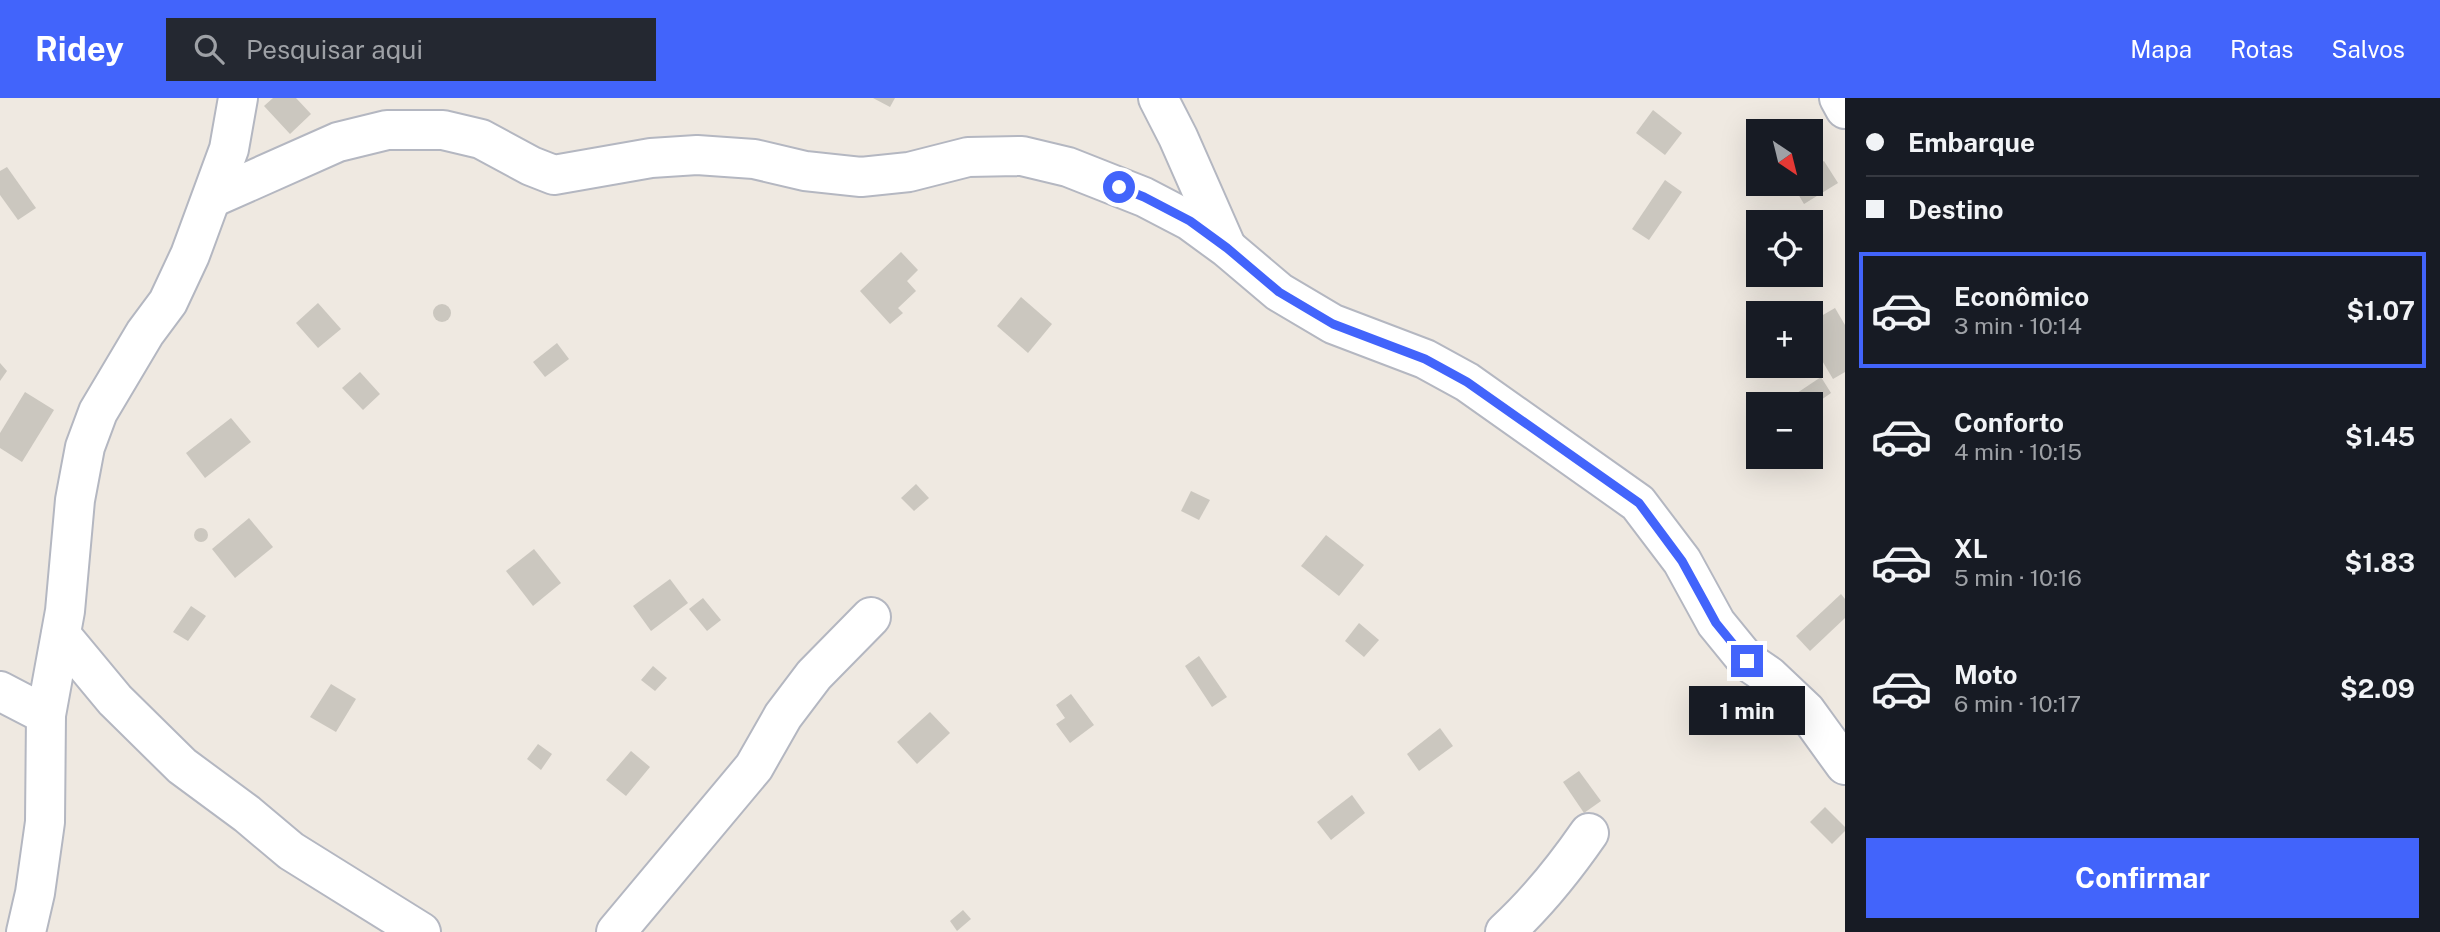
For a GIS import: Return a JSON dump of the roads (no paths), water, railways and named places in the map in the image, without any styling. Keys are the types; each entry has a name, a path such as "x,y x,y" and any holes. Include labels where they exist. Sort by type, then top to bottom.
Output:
{"street":[{"path":"26,932 35,893 45,822 46,715 61,635 75,500 89,435 97,412 145,333 168,302 212,198 229,149 238,98"},
{"path":"1158,98 1227,248"},
{"path":"1839,98 1845,109"},
{"path":"212,198 338,142 387,130 443,130 481,139 531,166 554,175 651,159 697,155 754,159 805,171 861,177 909,172 968,157 1022,156 1068,167 1144,197 1190,221 1279,292 1333,324 1425,359 1467,382 1639,503 1682,561 1716,623 1747,661 1769,676 1806,711 1845,765"},
{"path":"616,932 754,767 783,716 814,675 871,617"},
{"path":"61,635 114,700 181,766 247,814 291,851 421,932"},
{"path":"0,691 46,715"},
{"path":"1505,932 1536,904 1563,871 1589,832"}]}
